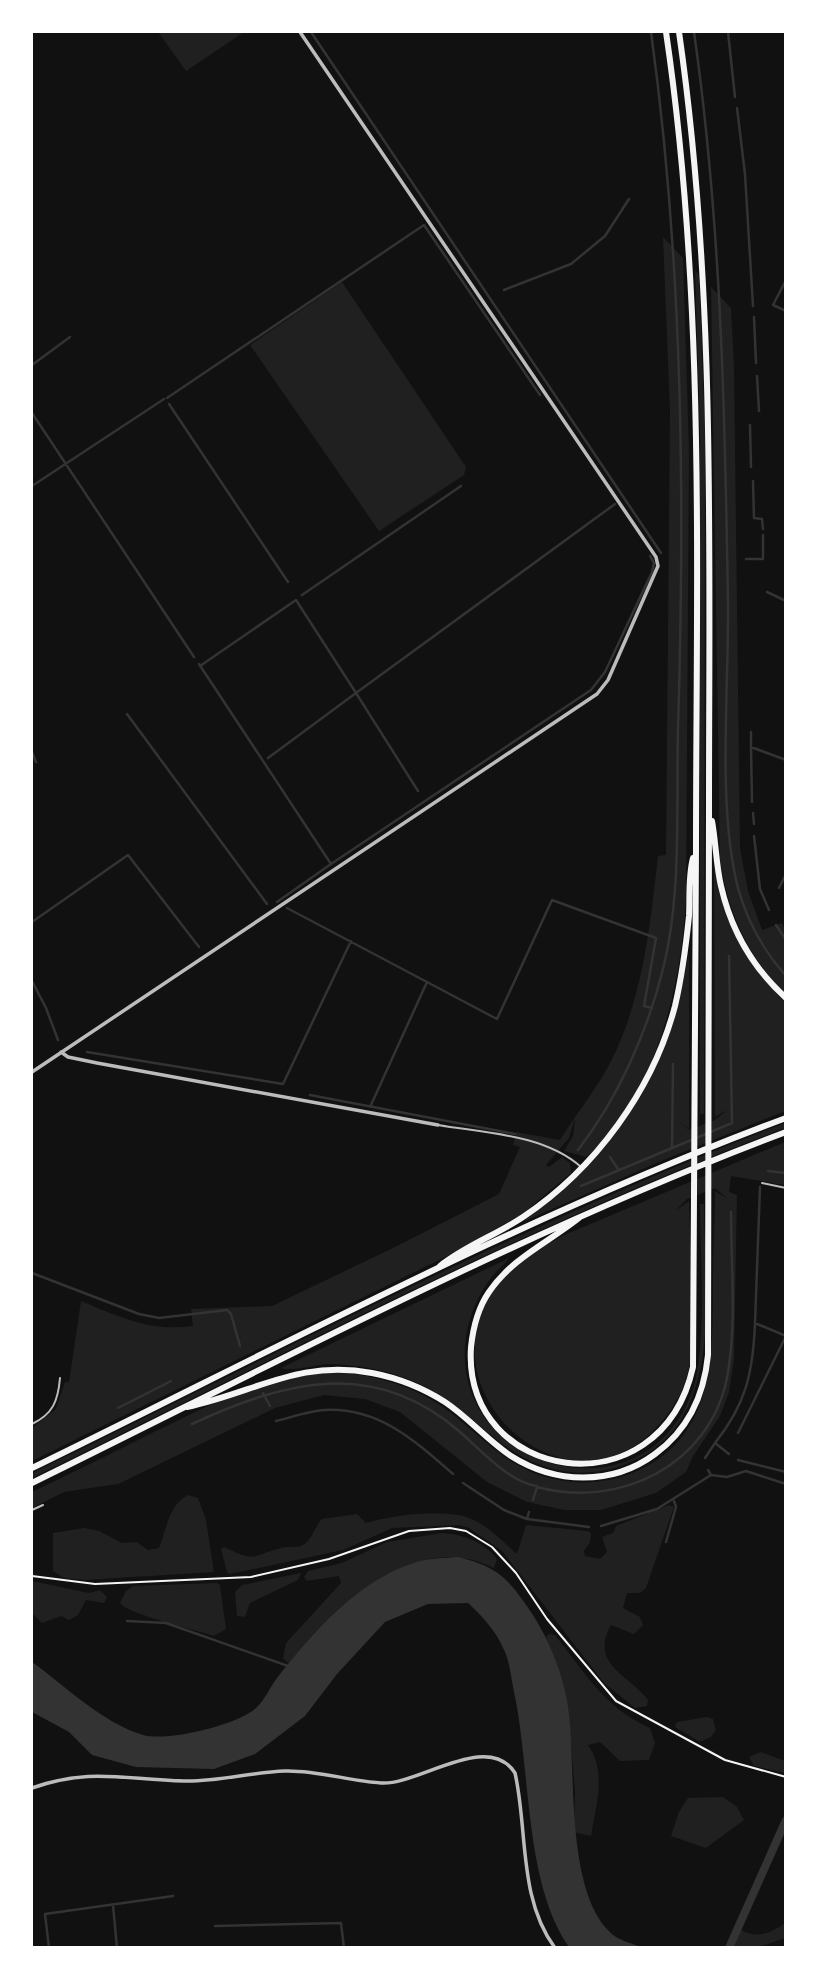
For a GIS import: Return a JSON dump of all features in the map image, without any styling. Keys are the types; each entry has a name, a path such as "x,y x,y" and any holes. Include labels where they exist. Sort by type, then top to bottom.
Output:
{"highway":[{"path":"579,1218 519,1260 498,1281 476,1319 471,1357 477,1391 496,1424 527,1450 568,1464 600,1464 632,1453 661,1433 671,1421 689,1387 695,1349 695,363 683,174 666,32"},
{"path":"187,1406 211,1402 294,1373 326,1369 359,1370 399,1380 432,1395 509,1454 546,1473 588,1478 629,1469 651,1457 673,1439 690,1418 705,1381 708,1355 709,1190 708,354 697,183 679,32"},
{"path":"709,806 721,887 733,925 752,961 786,998"},
{"path":"431,1273 451,1257 523,1217 582,1167 629,1108 666,1032 681,979 689,914 690,871 696,850"},
{"path":"32,1468 431,1273 615,1188 786,1118"},
{"path":"32,1483 579,1218 786,1132"}],"street":[{"path":"32,1072 313,887 597,694 608,680 658,566 656,557 300,32"},
{"path":"61,1052 68,1058 438,1125"},
{"path":"32,1788 65,1777 93,1774 187,1782 285,1771 387,1784 450,1762 497,1759 510,1766 515,1773 531,1893 541,1923 555,1948"}],"lane":[{"path":"438,1125 531,1141 560,1152 582,1167"},
{"path":"762,1183 786,1188"},
{"path":"32,1424 53,1410 58,1398 60,1378"},
{"path":"32,1510 43,1505"}],"path":[{"path":"32,1576 94,1584 251,1577 329,1559 409,1531 450,1528 466,1531 492,1547 516,1573 547,1619 617,1701 725,1760 786,1777"}],"shaded area":[{"path":"158,32 244,32 186,71"},
{"path":"663,237 683,258 689,451 686,899 683,933 671,1004 647,1071 630,1103 610,1132 586,1157 564,1151 573,1136 575,1118 610,1063 630,1014 648,935 658,856 666,855 670,411"},
{"path":"695,270 699,275 705,432 704,1114 700,1114 700,432"},
{"path":"342,282 466,467 464,475 379,531 250,345"},
{"path":"711,287 731,308 740,848 748,891 762,930 782,923 785,930 785,993 760,964 741,932 728,897 720,859"},
{"path":"714,865 723,904 738,940 759,972 785,1002 785,1111 661,1161 525,1221 580,1173 621,1125 637,1099 665,1043 683,983 689,952 689,1129 678,1121 689,1130 715,1120 727,1110 715,1117"},
{"path":"575,1118 569,1138 546,1165 549,1167 562,1157 570,1163 571,1173 522,1214 447,1256 32,1461 32,1428 56,1409 65,1382 69,1382 81,1301 136,1322 163,1327 193,1326 191,1309 272,1306 499,1194 520,1147 513,1145 516,1132 560,1140"},
{"path":"785,1123 785,1128 593,1207 404,1294 32,1478 32,1473 499,1245 593,1202"},
{"path":"785,1142 785,1185 731,1176 729,1192 737,1195 734,1359 729,1392 720,1416 693,1456 686,1472 656,1493 601,1510 564,1510 527,1502 487,1482 400,1412 365,1399 324,1395 275,1408 118,1484 64,1492 32,1508 32,1492 195,1412 265,1384 314,1374 355,1374 416,1392 444,1407 511,1461 531,1472 556,1480 608,1480 652,1463 675,1445 691,1423 702,1398 709,1370 715,1191 728,1199 715,1188 687,1199 675,1211 689,1201 693,1335 685,1384 674,1405 655,1429 618,1454 580,1461 543,1452 511,1430 488,1400 475,1363 478,1323 499,1283 528,1257 553,1241"},
{"path":"700,1204 704,1204 706,1314 703,1352 696,1388 681,1419 659,1445 626,1464 582,1473 549,1468 521,1456 448,1400 405,1378 383,1371 338,1364 281,1368 509,1258 484,1289 470,1319 466,1368 480,1410 508,1441 545,1461 587,1468 628,1461 664,1437 691,1395 700,1354"},
{"path":"188,1495 198,1498 206,1520 214,1572 85,1580 64,1578 53,1571 53,1533 84,1528 99,1531 122,1543 137,1542 148,1550 159,1548 172,1511"},
{"path":"669,1505 674,1507 646,1588 640,1593 627,1593 623,1608 640,1617 643,1625 634,1634 611,1625 605,1639 605,1650 614,1668 648,1700 647,1706 635,1708 604,1683 502,1551 469,1528 459,1525 392,1528 343,1550 230,1574 227,1572 221,1549 224,1547 242,1555 253,1556 284,1547 301,1546 309,1540 322,1519 357,1514 366,1523 401,1516 440,1513 471,1518 517,1554 526,1525 588,1531 591,1533 590,1542 584,1551 585,1556 600,1559 607,1552 602,1537 613,1533 616,1526"},
{"path":"441,1533 465,1537 479,1544 497,1559 494,1568 464,1558 434,1558 406,1566 379,1580 354,1598 289,1664 283,1658 286,1643 341,1583 339,1576 307,1581 304,1577 308,1571 342,1563 387,1542"},
{"path":"458,1557 493,1570 508,1582 538,1622 549,1645 559,1669 568,1706 576,1829 587,1893 599,1919 616,1937 641,1947 569,1947 554,1921 536,1859 519,1723 508,1660 493,1630 468,1603 428,1604 385,1622 337,1674 305,1716 255,1754 214,1769 136,1767 92,1755 69,1732 32,1712 32,1662 99,1713 143,1735 154,1737 185,1734 219,1726 256,1708 277,1678 323,1625 340,1608 378,1579 425,1560"},
{"path":"301,1573 298,1580 250,1603 245,1617 237,1616 235,1592 242,1585"},
{"path":"32,1581 89,1593 100,1590 107,1597 104,1603 86,1600 78,1615 69,1620 61,1616 42,1623 32,1613"},
{"path":"220,1585 226,1629 214,1636 148,1617 120,1603 126,1591 133,1586"},
{"path":"549,1634 555,1635 608,1700 634,1720 650,1728 655,1743 649,1760 620,1761 600,1742 588,1745 594,1755 599,1777 591,1836 574,1832 575,1792 568,1705 546,1637"},
{"path":"707,1717 713,1719 716,1730 711,1737 700,1742 675,1727 677,1722"},
{"path":"761,1752 785,1761 785,1773 754,1766 749,1757"},
{"path":"723,1797 737,1807 744,1820 706,1848 671,1836 679,1812 688,1798"},
{"path":"785,1923 785,1938 759,1947 733,1948 741,1930 764,1934"}],"waterway":[{"path":"311,32 661,553"},
{"path":"578,1150 618,1087 649,1017 669,940 676,880 681,555 679,380 670,206 651,32"},
{"path":"694,32 710,174 720,317 728,603 728,821 738,888 746,912 770,956 786,976"},
{"path":"728,32 735,97"},
{"path":"737,108 745,174 753,306"},
{"path":"504,290 571,264 605,236 629,199"},
{"path":"167,398 424,225 540,395"},
{"path":"786,280 773,305 786,311"},
{"path":"754,317 756,363"},
{"path":"32,365 70,337"},
{"path":"757,376 759,411"},
{"path":"32,486 164,399"},
{"path":"169,404 288,582"},
{"path":"32,413 194,657"},
{"path":"750,425 751,467"},
{"path":"753,481 754,518 762,519 763,529"},
{"path":"302,595 461,486"},
{"path":"418,791 356,693 615,504"},
{"path":"746,559 763,559 763,535"},
{"path":"331,864 591,690 605,672 652,572 654,563 650,556"},
{"path":"767,592 786,601"},
{"path":"200,666 296,600 356,693 268,758"},
{"path":"199,664 331,864 277,902"},
{"path":"127,714 267,904"},
{"path":"751,732 751,747 786,760"},
{"path":"751,747 752,802"},
{"path":"32,752 36,762"},
{"path":"753,813 754,824"},
{"path":"754,836 760,889 769,910"},
{"path":"32,922 128,855 199,947"},
{"path":"779,888 786,874"},
{"path":"287,908 497,1019 552,900 656,938 644,1006 652,1008"},
{"path":"776,925 786,940"},
{"path":"87,1052 283,1084 351,941"},
{"path":"581,1186 732,1123 729,956"},
{"path":"32,981 58,1040"},
{"path":"371,1105 427,982"},
{"path":"672,1147 673,1064"},
{"path":"310,1095 515,1134"},
{"path":"610,1157 618,1169"},
{"path":"768,1171 786,1173"},
{"path":"755,1323 760,1187"},
{"path":"533,1500 537,1487 568,1492 599,1492 628,1485 656,1474 681,1457 701,1435 717,1409 730,1358 733,1316 731,1212"},
{"path":"32,1273 139,1314 159,1318 227,1310 231,1314 240,1346"},
{"path":"715,1443 734,1415 746,1387 755,1323 786,1336"},
{"path":"738,1433 786,1336"},
{"path":"118,1408 171,1381"},
{"path":"192,1424 261,1397 295,1388 329,1384 362,1385 395,1393 428,1408 506,1472 516,1479 537,1486"},
{"path":"263,1393 270,1406"},
{"path":"276,1421 324,1410 362,1414 395,1428 453,1474"},
{"path":"705,1458 715,1443 729,1454"},
{"path":"738,1460 786,1472"},
{"path":"708,1470 711,1475 727,1477 746,1471 786,1484"},
{"path":"601,1526 657,1509 711,1475"},
{"path":"463,1483 504,1510 527,1519"},
{"path":"666,1542 676,1507 674,1501"},
{"path":"529,1512 527,1519 589,1527"},
{"path":"127,1621 166,1623 288,1666"},
{"path":"729,1948 786,1820"},
{"path":"49,1948 45,1914 173,1896"},
{"path":"113,1905 117,1948"},
{"path":"215,1926 341,1923 344,1948"}]}
